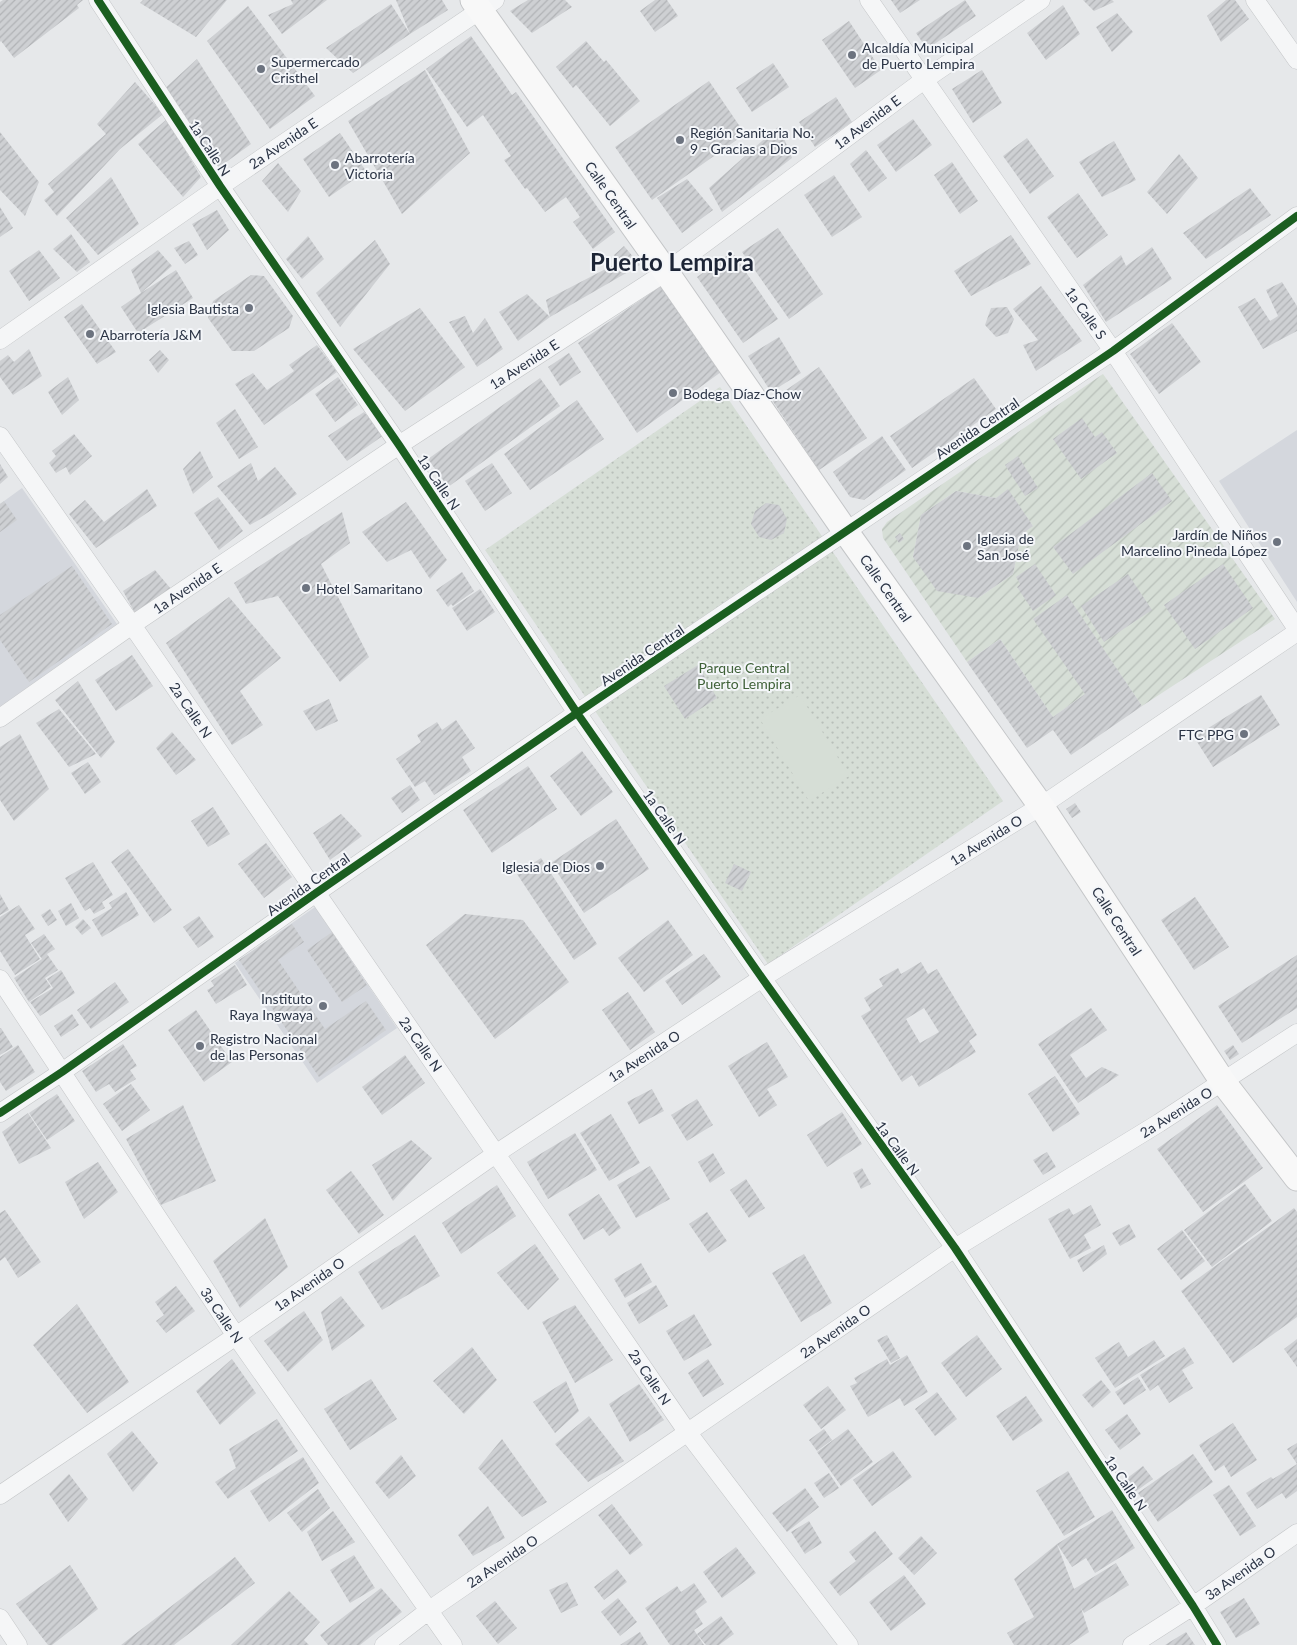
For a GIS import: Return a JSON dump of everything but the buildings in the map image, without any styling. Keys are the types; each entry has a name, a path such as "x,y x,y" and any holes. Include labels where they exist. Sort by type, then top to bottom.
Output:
{"street":[{"name":"1a Calle N","path":"98,0 220,186 399,445 577,714 954,1248 1193,1606 1217,1645"},
{"name":"1a Calle S","path":"869,0 1113,351 1297,631"},
{"name":"1a Avenida E","path":"0,718 132,625 399,445 666,272 924,80 1041,0"},
{"path":"1255,0 1297,60"},
{"name":"2a Avenida E","path":"0,340 483,3"},
{"name":"Calle Central","path":"483,3 846,532 1041,806 1224,1082 1297,1178"},
{"name":"Avenida Central","path":"0,1113 62,1072 577,714 1113,351 1297,216"},
{"name":"2a Calle N","path":"0,436 497,1153 688,1433 849,1645"},
{"name":"1a Avenida O","path":"0,1494 236,1336 497,1153 762,978 1041,806 1297,631"},
{"name":"3a Calle N","path":"0,979 236,1336 453,1645"},
{"name":"2a Avenida O","path":"384,1645 428,1611 954,1248 1224,1082 1297,1033"},
{"name":"3a Avenida O","path":"1132,1645 1193,1606 1297,1533"},
{"path":"0,1618 18,1645"}],"shaded area":[{"name":"Jardín de Niños Marcelino Pineda López","path":"1297,430 1297,602 1219,481"},
{"path":"22,488 117,624 0,707 0,504"},
{"name":"Instituto Raya Ingwaya","path":"315,907 397,1028 317,1083 235,963"}],"green space":[{"path":"1103,374 1275,619 1142,706 1067,596 1085,694 1053,717 1000,639 967,662 883,538 882,529 887,522","holes":["1008,490 1033,526 1021,535 1013,574 978,598 913,557 921,515 956,491 996,498"]},
{"name":"Parque Central Puerto Lempira","path":"720,387 1003,801 768,964 485,550"},
{"path":"800,695 849,776 809,801 760,719"}],"cycle path":[{"path":"98,0 220,186 399,445 577,713 762,978 955,1248 1217,1645"},
{"path":"0,1113 62,1072 316,893 577,713 1113,351 1297,216"}],"place":[{"name":"Alcaldía Municipal de Puerto Lempira","path":"852,55"},
{"name":"Supermercado Cristhel","path":"261,69"},
{"name":"Región Sanitaria No. 9 - Gracias a Dios","path":"680,140"},
{"name":"Abarrotería Victoria","path":"335,165"},
{"name":"Iglesia Bautista","path":"249,308"},
{"name":"Abarrotería J&M","path":"90,334"},
{"name":"Bodega Díaz-Chow","path":"673,393"},
{"name":"Jardín de Niños Marcelino Pineda López","path":"1277,542"},
{"name":"Iglesia de San José","path":"967,546"},
{"name":"Hotel Samaritano","path":"306,588"},
{"name":"FTC PPG","path":"1244,734"},
{"name":"Iglesia de Dios","path":"600,866"},
{"name":"Instituto Raya Ingwaya","path":"323,1006"},
{"name":"Registro Nacional de las Personas","path":"200,1046"}],"district":[{"name":"Puerto Lempira","path":"672,261"}]}
